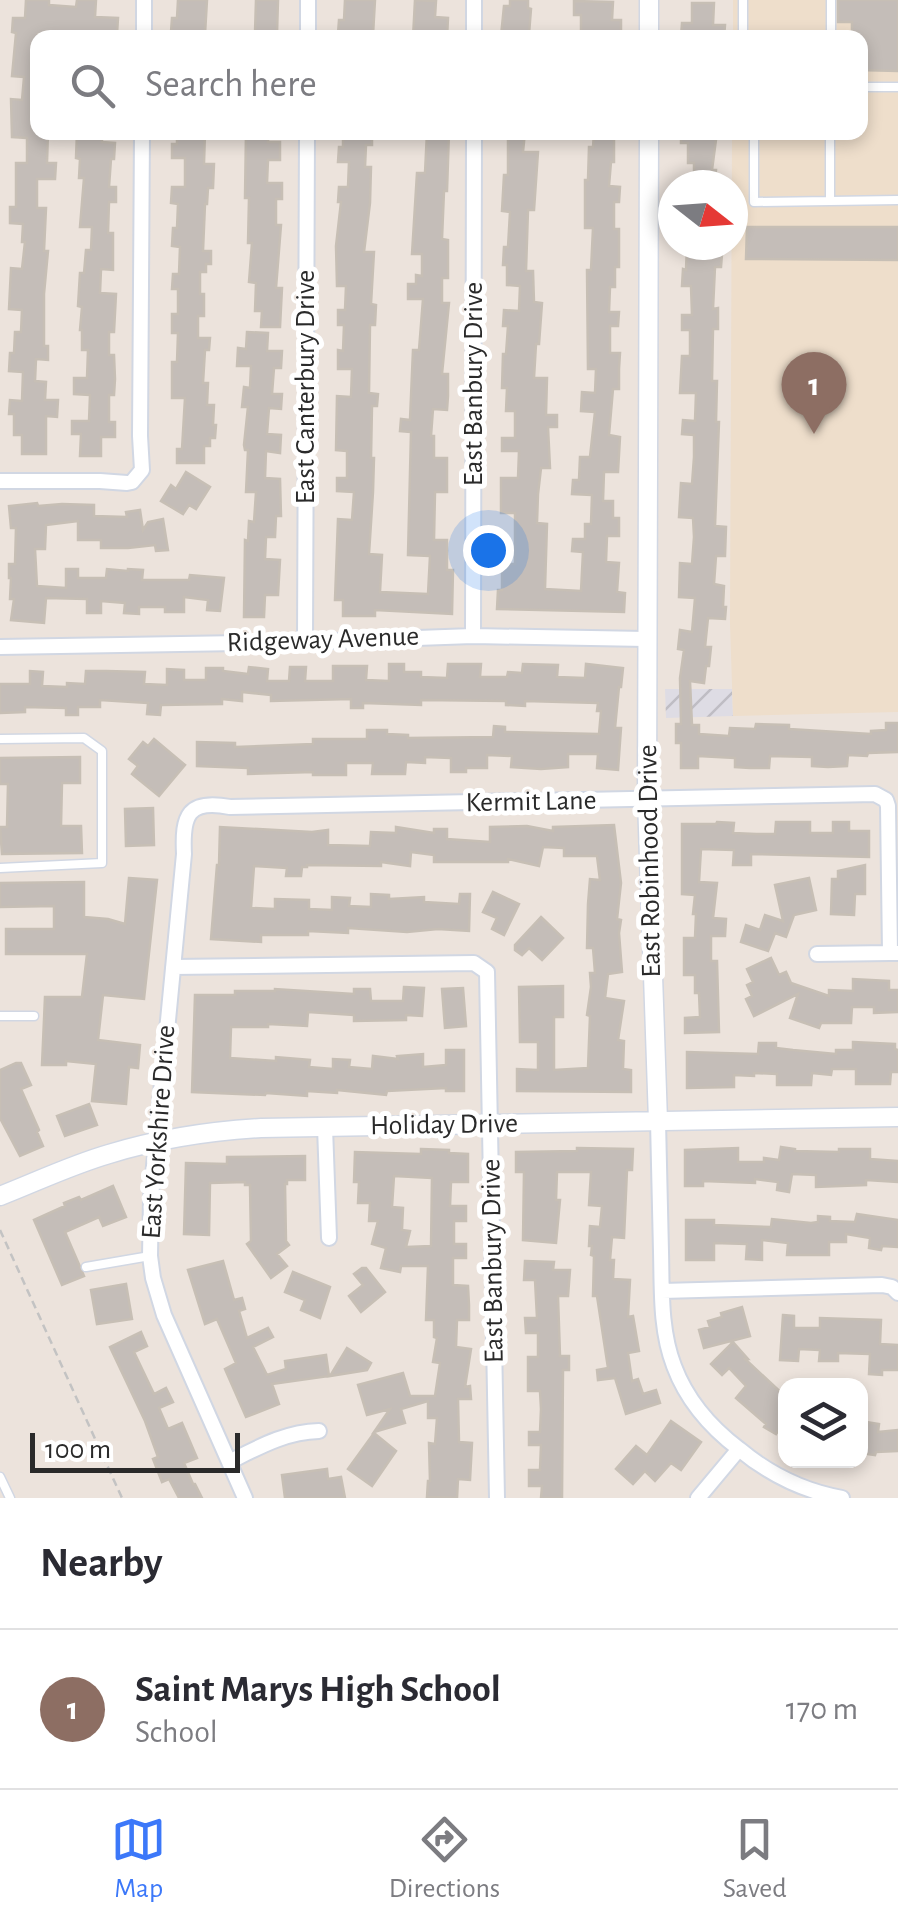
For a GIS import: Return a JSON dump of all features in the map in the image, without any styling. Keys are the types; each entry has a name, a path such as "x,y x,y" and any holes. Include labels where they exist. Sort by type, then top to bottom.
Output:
{"street":[{"path":"144,0 144,30"},
{"path":"308,0 308,30"},
{"path":"474,0 474,30"},
{"path":"649,0 649,30"},
{"path":"0,481 127,483 142,470 142,140"},
{"name":"East Canterbury Drive","path":"305,642 308,140"},
{"name":"East Banbury Drive","path":"472,636 474,140"},
{"name":"East Robinhood Drive","path":"649,140 647,800 664,1322 681,1382 716,1431 762,1468 795,1484 842,1498"},
{"name":"Ridgeway Avenue","path":"0,647 472,636 646,639"},
{"name":"Kermit Lane","path":"194,810 204,804 230,807 870,793 886,800 888,806 894,953"},
{"name":"East Yorkshire Drive","path":"194,810 184,822 148,1233 164,1315 246,1498"},
{"path":"817,954 894,953"},
{"name":"East Banbury Drive","path":"173,967 474,963 488,972 498,1498"},
{"name":"Holiday Drive","path":"2,1189 156,1142 224,1130 898,1117"},
{"path":"325,1127 329,1238"},
{"path":"662,1291 882,1285 898,1293"},
{"path":"229,1462 285,1435 319,1431"},
{"path":"698,1498 739,1449"}],"lane":[{"path":"743,0 743,30"},
{"path":"830,30 831,0"},
{"path":"868,87 898,87"},
{"path":"754,140 754,202 898,200"},
{"path":"830,140 830,201"},
{"path":"0,739 84,738 102,751 102,863 0,868"},
{"path":"0,1016 34,1016"},
{"path":"86,1267 150,1256"},
{"path":"0,1477 10,1498"}],"path":[{"path":"0,1230 122,1498"}],"shaded area":[{"path":"733,0 898,0 898,712 733,716 731,260 748,260 748,170 732,170 732,140 868,140 868,30 733,30"},
{"path":"665,689 732,689 733,716 666,718"}],"building":[{"path":"26,0 49,0 49,5 76,7 77,0 96,0 95,17 118,18 117,30 30,30 30,140 48,140 47,163 56,163 55,179 37,179 37,208 46,208 44,346 48,346 48,360 36,359 35,381 46,382 45,400 58,400 57,417 46,416 46,454 22,454 22,435 14,435 14,414 9,414 10,400 22,401 23,372 9,371 15,332 21,332 22,310 9,309 11,268 22,269 25,242 23,224 10,223 10,207 16,207 16,163 27,163 27,138 12,137 11,99 22,100 24,77 12,76 16,33 12,32 13,18 25,18"},
{"path":"178,0 207,0 205,30 171,30 172,18 177,18"},
{"path":"256,0 278,0 277,30 255,30"},
{"path":"345,0 375,0 373,30 338,30 339,20 344,20"},
{"path":"415,0 436,1 435,17 448,18 447,30 413,30"},
{"path":"510,0 528,0 529,30 502,30 504,6 510,6"},
{"path":"838,0 898,0 898,71 868,70 868,30 852,30 852,22 838,22"},
{"path":"574,1 613,2 612,20 621,20 621,30 581,30 581,15 574,15"},
{"path":"692,3 714,3 713,25 725,25 725,30 682,30 682,23 692,23"},
{"path":"77,140 115,143 109,187 116,187 116,202 109,202 108,233 113,233 113,270 101,269 100,293 116,294 114,332 109,332 115,379 114,395 109,395 109,422 115,422 115,437 101,437 101,456 80,456 81,434 72,434 72,421 89,421 90,395 74,394 74,378 87,378 88,350 82,350 82,307 78,306 80,273 84,273 86,250 91,250 92,227 80,227 84,178 79,178 80,159 76,158"},
{"path":"177,140 205,140 204,164 214,164 213,188 208,188 205,204 203,251 211,251 211,264 206,264 206,272 200,272 204,316 198,316 198,338 210,338 209,350 205,350 203,383 208,383 207,405 214,405 216,425 215,438 210,438 210,446 204,446 204,463 177,463 177,449 182,449 185,398 172,398 172,362 177,362 178,333 172,333 172,314 178,314 178,289 172,289 173,274 179,274 180,247 172,246 178,204 171,203 172,187 185,187 185,158 172,158 172,144 177,144"},
{"path":"246,140 280,142 280,160 268,160 267,183 282,183 282,199 276,199 276,225 281,225 276,288 282,288 280,327 261,327 262,311 255,311 256,283 249,282 249,198 245,198"},
{"path":"343,140 372,140 372,145 366,145 365,167 371,167 364,252 374,252 371,304 376,305 375,325 370,325 369,393 378,394 377,406 372,406 374,458 369,554 382,555 380,592 428,594 430,556 408,555 411,432 400,431 401,419 410,420 413,350 419,350 423,299 408,299 408,284 416,284 416,275 422,276 422,254 412,254 417,173 425,173 427,140 449,140 442,239 448,240 448,278 442,278 442,303 449,303 442,374 448,374 448,396 447,410 433,409 431,436 434,458 447,458 447,492 435,492 434,540 447,540 447,570 453,570 452,614 375,610 375,616 343,616 343,600 335,600 338,519 352,520 354,492 337,491 337,478 347,478 347,451 336,450 337,396 351,397 352,369 338,369 344,325 338,325 338,310 345,310 346,286 337,286 338,202 339,187 348,187 349,162 338,162 339,147 343,147"},
{"path":"508,140 524,140 523,152 538,152 534,210 528,210 526,271 533,271 534,302 542,303 534,378 547,378 546,415 557,415 557,427 548,427 550,468 541,468 538,494 537,523 547,524 545,589 581,591 583,552 572,551 573,539 585,539 585,524 591,524 592,495 572,494 573,480 579,480 580,457 590,457 595,412 581,411 582,392 595,393 596,369 588,369 587,270 591,270 593,228 585,228 585,180 593,140 614,140 609,186 620,187 619,202 614,202 619,267 615,267 615,287 610,287 609,312 619,312 618,326 610,326 610,353 620,353 619,389 613,389 609,435 620,437 618,472 604,472 603,501 613,501 613,518 619,518 619,536 607,536 606,562 619,563 617,592 625,593 624,612 497,609 502,564 515,564 515,513 501,513 501,478 518,478 519,451 502,451 502,438 515,438 515,411 506,411 507,388 502,388 508,326 503,326 504,310 519,311 520,286 507,285 507,265 503,265 510,212 502,211 504,175 508,175"},
{"path":"681,140 716,140 712,170 694,170 694,163 688,163 688,143"},
{"path":"748,227 898,227 898,260 748,259"},
{"path":"686,260 722,260 721,267 715,267 713,309 718,308 718,329 713,329 712,381 717,381 719,422 715,526 726,527 725,556 716,556 714,584 724,586 726,607 725,619 708,618 705,647 711,647 709,666 704,683 690,681 692,725 699,725 699,734 729,736 730,728 755,729 756,724 871,734 886,730 886,723 898,723 898,752 848,755 847,766 828,767 812,766 812,757 770,756 769,768 750,768 735,767 735,758 698,756 698,768 681,768 676,724 681,724 684,650 678,649 680,630 692,632 695,598 679,597 680,563 692,564 694,537 693,518 679,517 681,483 692,484 694,457 694,435 682,434 683,420 695,421 696,393 680,393 682,356 690,356 690,330 682,330 682,315 692,315 691,286 682,286 683,269 686,270"},
{"path":"247,332 268,333 267,351 282,351 281,368 274,368 272,394 282,394 281,409 269,408 267,434 281,435 280,453 266,451 265,478 280,479 281,516 276,516 275,537 266,537 265,559 280,560 278,595 265,595 264,617 244,617 245,540 248,541 249,521 254,522 256,492 246,492 248,450 244,445 248,407 242,407 244,387 250,388 251,366 237,366 238,348 246,349"},
{"path":"186,472 210,487 196,509 189,505 183,514 161,501 171,485 176,489"},
{"path":"94,505 94,516 127,517 126,512 140,510 143,530 148,522 163,519 168,550 156,551 155,545 101,548 101,540 78,540 78,521 46,525 45,549 35,549 37,586 66,588 66,569 78,569 78,578 106,578 107,569 128,569 143,570 142,580 189,580 190,575 224,578 220,611 207,610 208,600 184,597 184,612 139,607 139,614 124,613 125,603 101,601 101,613 87,613 87,599 46,598 44,623 11,620 14,599 10,599 9,564 15,564 16,528 11,528 9,506"},
{"path":"389,664 404,664 404,672 421,672 421,677 447,678 448,664 481,664 480,677 522,673 523,664 558,665 557,677 585,678 586,664 623,668 615,728 621,728 618,770 597,768 598,754 568,754 568,767 541,769 511,767 512,756 487,755 487,768 466,768 466,772 451,772 451,758 425,757 425,763 406,762 405,774 372,774 373,763 346,763 346,775 248,774 248,768 197,766 197,742 235,743 235,747 313,744 313,739 367,739 367,730 387,730 387,734 408,738 493,737 494,726 505,727 505,732 599,734 598,703 525,701 525,706 506,705 506,701 421,700 421,705 363,703 363,708 351,708 351,699 271,701 271,695 242,692 242,701 161,705 160,715 147,714 148,703 100,700 100,707 78,707 78,715 66,715 66,708 25,707 25,712 0,713 0,684 30,684 30,671 43,672 42,686 67,687 67,683 85,684 86,671 145,672 144,684 167,685 167,669 184,670 184,680 206,680 206,668 248,674 249,667 268,669 267,681 289,681 290,667 306,667 305,681 333,681 333,666 367,666 366,680 389,681"},
{"path":"154,739 185,765 159,796 132,774 138,766 129,759 143,742 148,746"},
{"path":"80,757 80,783 62,783 61,826 81,826 82,853 2,854 0,827 7,827 8,784 0,784 0,758"},
{"path":"153,808 154,845 126,846 125,809"},
{"path":"776,822 810,822 810,833 833,833 833,822 849,822 849,831 869,831 869,857 751,854 751,865 733,865 734,850 701,849 699,882 717,883 713,918 726,919 725,936 711,936 711,961 717,961 719,1032 685,1033 685,1018 700,1017 695,975 684,975 684,938 695,938 696,914 695,895 682,894 682,824 734,823 733,833 775,834"},
{"path":"614,825 621,883 617,919 621,920 622,972 608,974 605,998 624,1001 618,1040 624,1041 623,1069 631,1070 631,1092 517,1091 517,1069 538,1070 538,1042 520,1042 519,987 563,986 563,1017 554,1017 554,1070 588,1068 590,973 595,973 593,948 587,948 588,904 590,879 600,880 597,856 564,856 564,848 543,847 539,866 508,859 434,862 434,855 411,852 410,866 381,862 381,866 307,865 302,867 301,876 286,876 287,868 254,866 251,908 275,909 275,899 309,900 309,909 332,910 332,897 350,898 349,906 371,907 371,894 389,895 389,899 424,897 424,902 459,904 460,894 470,894 469,931 348,928 348,933 261,935 261,942 211,939 220,827 328,830 328,845 370,846 371,832 396,833 396,827 434,833 434,829 447,829 447,839 490,842 490,827 527,826 553,831 553,827"},
{"path":"865,865 865,894 855,894 854,915 831,914 832,879 838,879 838,871"},
{"path":"129,878 157,880 144,999 103,995 98,1040 140,1045 138,1068 129,1067 126,1104 92,1101 96,1064 66,1061 66,1065 42,1065 45,997 82,997 87,954 6,954 6,929 54,929 54,906 0,907 0,883 84,882 84,917 125,924"},
{"path":"809,878 816,910 794,915 786,937 775,933 768,951 741,942 746,925 760,930 765,915 783,921 775,885"},
{"path":"493,892 519,904 504,935 492,929 497,918 483,912"},
{"path":"541,917 563,938 542,960 529,948 522,955 515,950 515,945"},
{"path":"771,958 779,975 786,972 791,983 829,996 829,990 853,991 853,979 889,981 889,990 898,990 898,1012 874,1013 874,1007 852,1007 851,1023 821,1023 819,1028 790,1018 798,994 754,1016 746,999 752,996 747,985 753,982 747,969"},
{"path":"404,987 424,988 422,1016 354,1021 354,1015 308,1012 307,1026 231,1027 230,1058 310,1060 309,1067 333,1069 333,1059 350,1060 349,1067 372,1069 373,1056 398,1059 397,1056 423,1054 423,1067 446,1065 446,1050 464,1050 464,1091 387,1091 386,1095 337,1090 307,1091 307,1096 192,1092 195,995 275,989 354,994 354,989 370,989 371,1001 403,1001"},
{"path":"463,988 466,1026 445,1028 442,989"},
{"path":"853,1042 895,1044 898,1072 891,1072 890,1084 856,1084 856,1069 832,1069 831,1075 812,1073 811,1085 777,1085 777,1074 754,1073 734,1075 734,1087 687,1088 687,1052 758,1054 759,1043 776,1043 776,1048 836,1054 836,1050 853,1050"},
{"path":"21,1063 31,1085 21,1089 43,1146 20,1156 0,1118 0,1070"},
{"path":"89,1104 97,1125 65,1136 57,1116"},
{"path":"781,1147 839,1152 870,1149 870,1159 898,1161 898,1182 866,1180 866,1185 816,1187 816,1175 792,1174 789,1192 777,1190 778,1182 755,1179 755,1183 703,1181 703,1186 685,1186 685,1150 738,1148 738,1162 764,1162 764,1158 779,1160"},
{"path":"421,1149 468,1154 468,1182 451,1182 450,1206 466,1206 466,1221 454,1221 454,1244 466,1244 466,1258 453,1258 453,1285 468,1286 469,1320 457,1320 456,1347 471,1349 465,1387 470,1386 471,1399 458,1399 459,1442 472,1443 470,1480 458,1479 457,1498 427,1497 429,1443 435,1444 437,1418 428,1418 428,1401 401,1409 405,1423 374,1432 390,1409 367,1415 358,1385 403,1373 410,1396 435,1396 440,1363 433,1362 437,1338 434,1320 426,1320 428,1266 401,1266 400,1272 381,1268 386,1248 372,1244 378,1221 369,1221 370,1203 358,1203 359,1182 354,1182 355,1152 421,1154","holes":["394,1176 432,1178 431,1246 406,1247 410,1231 402,1230 403,1208 392,1207"]},
{"path":"633,1149 632,1170 627,1170 624,1238 612,1237 610,1260 614,1260 613,1279 630,1280 628,1317 633,1316 639,1351 628,1353 632,1381 638,1379 643,1394 656,1390 660,1403 626,1414 615,1378 598,1380 597,1370 608,1368 597,1296 593,1296 590,1226 600,1227 602,1206 589,1205 591,1172 557,1172 556,1200 560,1200 556,1243 523,1240 524,1172 516,1172 516,1152"},
{"path":"305,1156 305,1180 287,1180 285,1184 289,1245 277,1254 287,1266 271,1278 247,1244 251,1241 250,1185 245,1182 210,1183 209,1235 184,1234 186,1163 227,1164 227,1157"},
{"path":"113,1186 126,1217 103,1226 99,1217 65,1232 84,1276 62,1285 34,1220 65,1206 64,1203"},
{"path":"857,1214 898,1220 898,1247 869,1248 870,1238 846,1234 846,1242 829,1242 829,1255 787,1255 788,1243 762,1240 762,1260 746,1259 747,1244 714,1243 714,1260 686,1260 686,1220 771,1227 772,1219 811,1223 818,1222 818,1216 830,1217 830,1221 855,1222"},
{"path":"223,1261 234,1300 242,1298 245,1309 239,1311 247,1338 268,1328 273,1337 253,1347 267,1375 286,1369 285,1361 326,1355 329,1376 272,1384 279,1404 246,1417 225,1369 236,1363 217,1319 205,1324 188,1270"},
{"path":"525,1261 554,1262 553,1270 570,1270 568,1296 558,1296 560,1356 569,1356 569,1370 563,1370 562,1498 541,1498 542,1486 529,1486 529,1470 540,1470 541,1445 529,1445 529,1432 540,1432 541,1409 540,1391 528,1391 528,1357 538,1357 538,1333 526,1333 525,1318 537,1318 535,1280 524,1280"},
{"path":"362,1268 385,1292 361,1312 349,1296 363,1285 354,1274"},
{"path":"293,1272 330,1287 320,1318 301,1310 305,1300 285,1292"},
{"path":"126,1284 132,1319 97,1324 91,1290"},
{"path":"742,1307 750,1336 704,1348 699,1330 710,1327 708,1321 722,1317 721,1313"},
{"path":"783,1315 794,1316 794,1328 820,1328 820,1318 881,1320 880,1344 898,1345 898,1370 869,1374 870,1354 838,1353 838,1361 819,1361 820,1350 799,1349 798,1361 780,1360"},
{"path":"141,1332 147,1346 134,1352 154,1394 166,1388 173,1402 159,1408 168,1429 182,1423 197,1458 184,1463 202,1498 179,1498 169,1479 162,1482 145,1421 110,1347"},
{"path":"733,1342 778,1390 776,1434 736,1398 746,1386 729,1368 722,1375 711,1364"},
{"path":"347,1348 371,1363 367,1370 330,1376"},
{"path":"671,1421 701,1442 681,1470 671,1463 655,1481 645,1471 633,1484 616,1469 636,1446 647,1455"},
{"path":"868,1422 879,1424 878,1432 898,1430 898,1451 868,1454"},
{"path":"374,1433 396,1451 372,1486 348,1469"},
{"path":"327,1469 328,1479 341,1477 345,1498 285,1498 282,1475"}],"place":[{"name":"Saint Marys High School","path":"814,434"}]}
